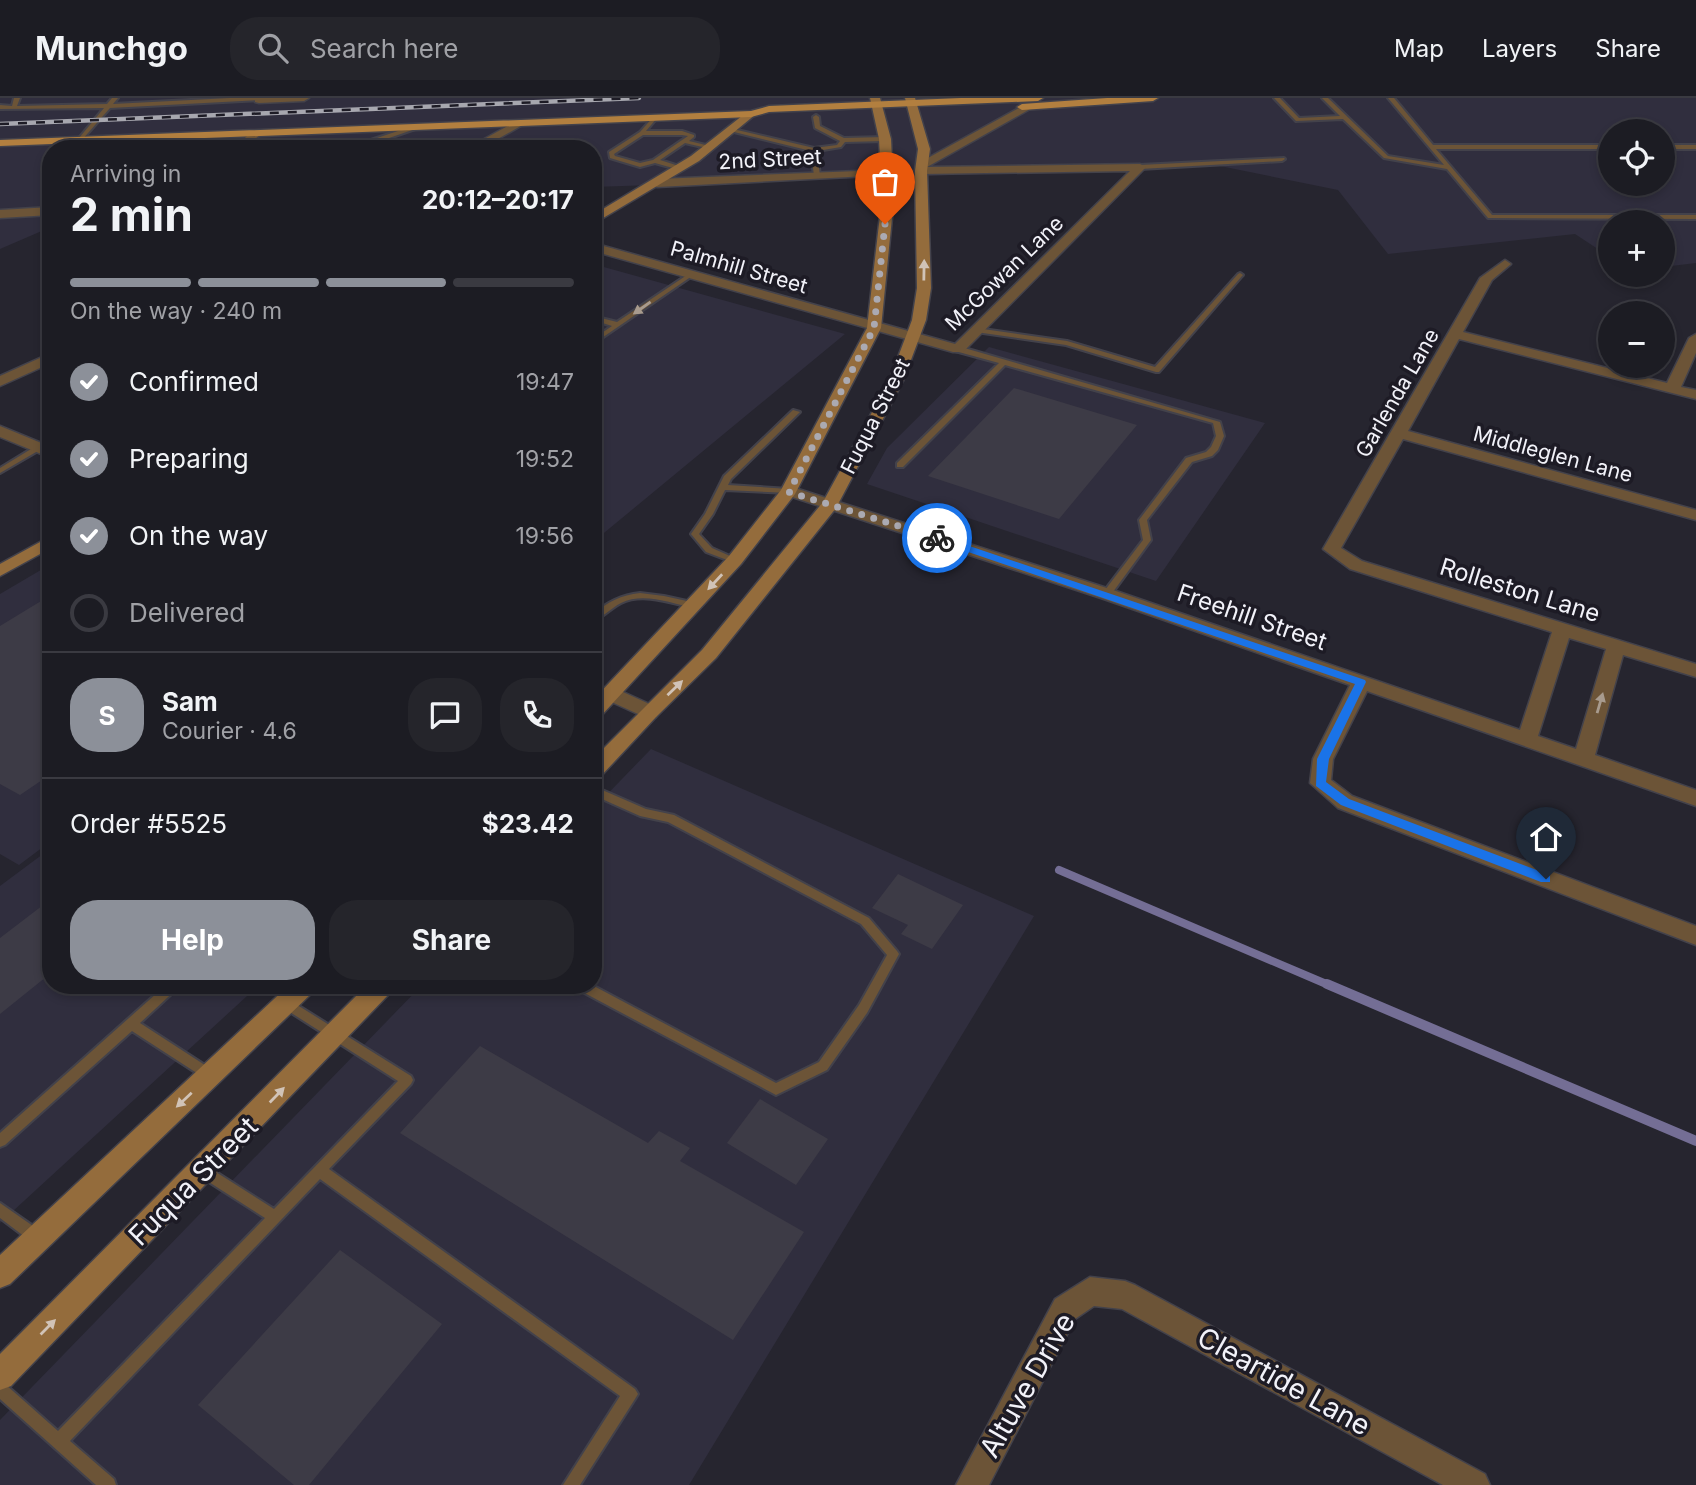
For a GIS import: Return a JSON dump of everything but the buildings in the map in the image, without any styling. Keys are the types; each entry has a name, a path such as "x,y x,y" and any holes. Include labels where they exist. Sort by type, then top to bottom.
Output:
{"main road":[{"path":"61,140 688,117 751,114 769,109 1038,98"},
{"path":"912,105 1026,107 1153,98"},
{"name":"Fuqua Street","path":"602,762 709,654 830,504 897,381 913,337 923,288 924,210 921,168 924,149 912,105"},
{"path":"751,114 772,119 816,117 877,106"},
{"name":"Fuqua Street","path":"602,703 735,560 789,492 874,328 888,198 884,173 885,139 877,106"},
{"path":"602,215 680,168 733,131 751,114"},
{"path":"0,143 42,141"},
{"path":"0,571 42,546"},
{"path":"0,1274 295,994"},
{"name":"Fuqua Street","path":"0,1375 204,1171 375,994"}],"street":[{"path":"259,99 304,98"},
{"path":"921,168 1026,107"},
{"path":"488,140 521,123"},
{"path":"248,140 257,133"},
{"path":"921,168 1140,167"},
{"name":"McGowan Lane","path":"874,328 957,349 1140,167"},
{"name":"2nd Street","path":"657,183 884,173"},
{"path":"0,214 42,212"},
{"name":"Palmhill Street","path":"602,250 874,328"},
{"name":"Garlenda Lane","path":"1332,549 1487,278 1505,264"},
{"path":"1455,334 1696,395"},
{"path":"1672,389 1696,338"},
{"path":"0,382 42,361"},
{"path":"0,432 42,450"},
{"name":"Middleglen Lane","path":"1399,433 1696,515"},
{"name":"Freehill Street","path":"789,492 1107,594 1696,798"},
{"name":"Rolleston Lane","path":"1332,549 1356,565 1696,671"},
{"path":"1527,740 1562,629"},
{"path":"1583,760 1616,646"},
{"path":"1361,682 1323,759 1320,783 1345,802 1696,936"},
{"path":"612,694 649,712"},
{"name":"Altuve Drive","path":"972,1485 1065,1309 1090,1291"},
{"name":"Cleartide Lane","path":"1090,1291 1125,1295 1474,1485"}],"lane":[{"path":"15,108 18,98"},
{"path":"81,139 115,98"},
{"path":"1277,98 1298,120 1344,117"},
{"path":"1325,98 1386,157 1450,168"},
{"path":"1391,98 1490,217 1696,217"},
{"path":"0,107 110,106 259,99"},
{"path":"682,133 688,117"},
{"path":"816,117 817,127 843,139 885,139"},
{"path":"642,133 682,133 692,136 655,162 640,165 612,157 611,153 615,149 642,133 654,118"},
{"path":"378,140 416,127"},
{"path":"733,131 814,150 839,146 843,139"},
{"path":"687,142 711,147"},
{"path":"1432,148 1598,147"},
{"path":"1675,147 1696,147"},
{"path":"814,150 817,176"},
{"path":"1140,167 1282,159"},
{"path":"655,162 680,168"},
{"path":"602,336 690,275"},
{"path":"976,330 1067,343 1156,370 1240,275"},
{"path":"602,321 618,325"},
{"path":"957,349 1216,422 1220,436 1215,449 1209,454 1189,460 1143,520 1147,540 1107,594"},
{"path":"900,465 1004,362"},
{"path":"735,560 709,551 695,534 727,478 796,412"},
{"path":"0,471 42,452"},
{"path":"723,487 789,492"},
{"path":"602,610 625,596 648,595 693,605"},
{"path":"598,994 776,1089 823,1066 863,1009 893,954 865,921 670,818 645,813 602,794"},
{"path":"0,1140 164,994"},
{"path":"59,1441 407,1080 335,1036 295,994"},
{"path":"131,1024 210,1075"},
{"path":"319,1170 630,1394 570,1485"},
{"path":"204,1171 275,1217"},
{"path":"0,1210 38,1238"},
{"path":"0,1388 108,1485"}],"shaded area":[{"path":"0,98 1696,98 1696,263 1675,266 1675,210 1598,210 1598,249 1575,234 1388,254 1338,190 1220,166 602,187 602,140 42,140 42,231 0,249"},
{"path":"602,266 845,334 602,535"},
{"path":"989,347 1265,423 1156,581 867,484 887,448"},
{"path":"42,569 42,848 19,865 0,854 0,594"},
{"path":"651,749 1034,916 689,1485 0,1485 0,1420 413,994 602,994 602,800"},
{"path":"42,855 42,994 249,994 0,1223 0,886"}],"waterway":[{"path":"1059,870 1331,986"},
{"path":"1327,984 1696,1141"}],"railway":[{"path":"0,124 639,98"}],"way so far":[{"path":"885,224 874,328 789,492 937,538"}],"route":[{"path":"937,538 1361,682 1323,759 1320,783 1345,802 1546,879"}]}
